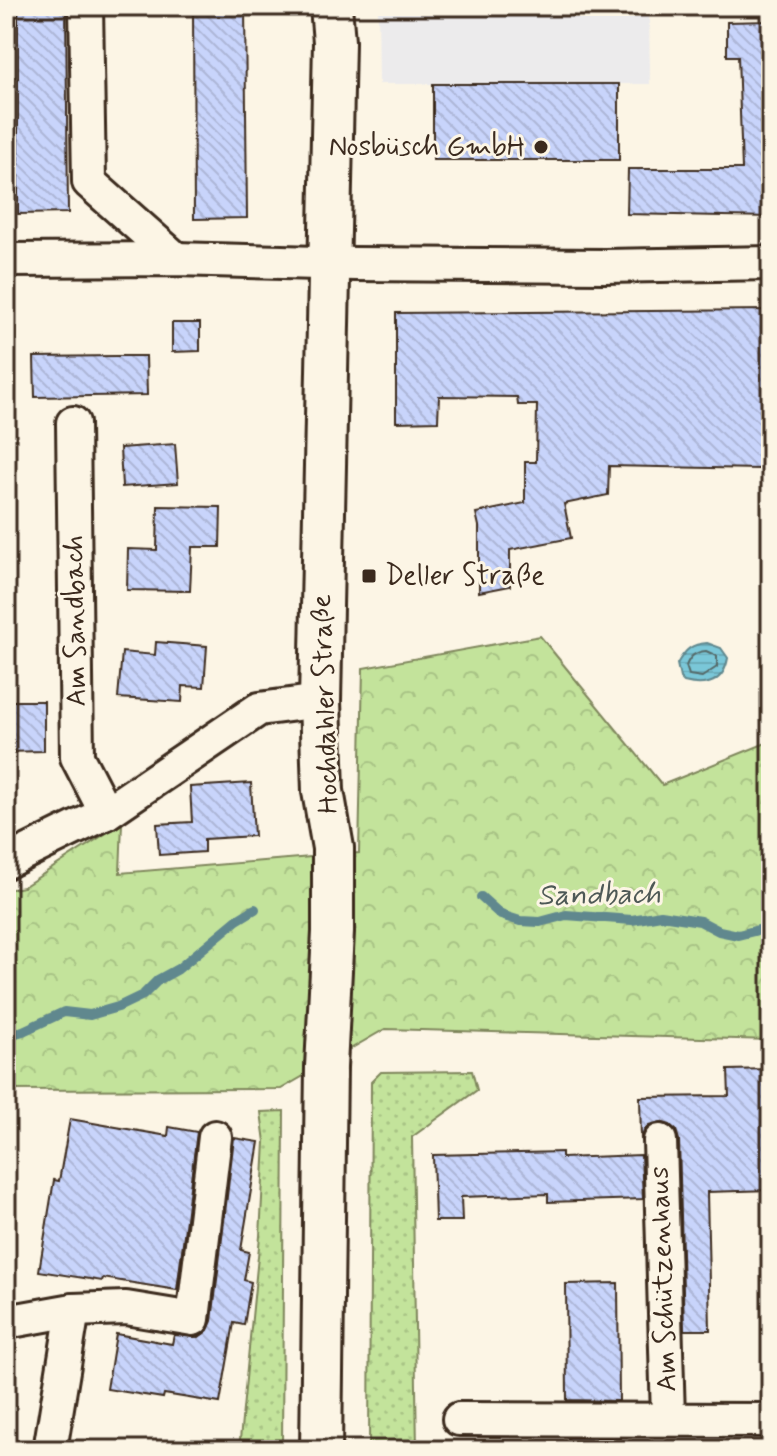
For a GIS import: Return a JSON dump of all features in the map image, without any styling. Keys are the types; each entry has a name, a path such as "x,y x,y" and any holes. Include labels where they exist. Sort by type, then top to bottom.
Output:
{"street":[{"path":"86,6 89,182 176,259"},
{"name":"Hochdahler Straße","path":"321,1450 326,1081 333,932 333,848 323,791 320,701 331,264 334,42 331,6"},
{"path":"6,260 176,259 331,264 605,266 771,263"},
{"name":"Am Sandbach","path":"73,423 77,757 106,813"},
{"path":"6,862 106,813 259,709 320,701"},
{"path":"6,1322 73,1310 126,1308 193,1319 215,1137"},
{"name":"Am Schützenhaus","path":"660,1141 668,1418"},
{"path":"50,1450 73,1310"},
{"path":"6,1332 68,1343"},
{"name":"Am Schützenhaus","path":"459,1419 771,1420"}],"shaded area":[{"path":"378,6 649,6 650,84 379,84"}],"green space":[{"path":"540,636 662,785 771,741 771,1040 385,1029 281,1089 6,1090 6,890 23,887 122,823 120,873 359,853 363,668"},
{"path":"472,1071 477,1090 412,1137 417,1450 369,1450 371,1082 381,1072"},
{"path":"284,1111 282,1450 239,1450 260,1236 265,1142 261,1112"}],"water":[{"path":"707,643 721,648 728,658 723,673 707,683 684,682 677,664 689,649"}],"building":[{"path":"18,6 66,6 68,213 18,214"},
{"path":"193,6 245,6 247,218 194,219"},
{"path":"771,21 771,74 766,74 771,217 627,214 628,169 742,169 738,56 727,56 727,22"},
{"path":"433,84 619,84 619,160 433,160"},
{"path":"771,310 771,375 760,469 609,466 608,495 564,504 571,538 510,550 510,586 479,592 479,526 476,513 525,503 525,462 536,462 537,405 518,405 517,397 439,396 438,421 396,422 396,313"},
{"path":"172,323 200,323 200,351 172,352"},
{"path":"146,356 147,395 35,397 34,357"},
{"path":"175,444 178,483 122,487 120,448"},
{"path":"158,506 221,507 220,547 192,547 190,591 127,590 128,549 157,550"},
{"path":"156,642 207,646 204,687 183,686 182,702 118,698 122,652 155,655"},
{"path":"6,701 44,701 44,751 6,752"},
{"path":"251,783 254,836 204,839 204,852 159,855 157,824 192,822 190,787"},
{"path":"771,1069 771,1190 707,1192 710,1330 684,1330 679,1140 676,1130 660,1122 649,1125 641,1140 640,1097 729,1096 728,1070"},
{"path":"70,1119 168,1136 169,1127 197,1132 177,1290 39,1271 54,1180 59,1181"},
{"path":"234,1138 259,1142 241,1250 249,1252 244,1280 251,1282 244,1325 234,1323 220,1403 107,1389 116,1334 172,1344 174,1335 199,1337 208,1330 212,1321"},
{"path":"562,1152 562,1158 641,1155 643,1199 548,1202 548,1194 461,1197 462,1221 435,1221 433,1155"},
{"path":"618,1283 619,1401 567,1400 566,1284"},
{"path":"568,1438 620,1439 620,1450 569,1450"}],"waterway":[{"name":"Sandbach","path":"481,897 501,915 520,921 540,922 566,915 632,920 661,915 700,921 719,931 738,935 758,930 771,932"},
{"name":"Sandbach","path":"6,1036 64,1012 90,1015 118,1007 143,995 158,980 178,969 255,909"}],"place":[{"name":"Nosbüsch GmbH","path":"541,147"},
{"name":"Deller Straße","path":"369,576"}]}
